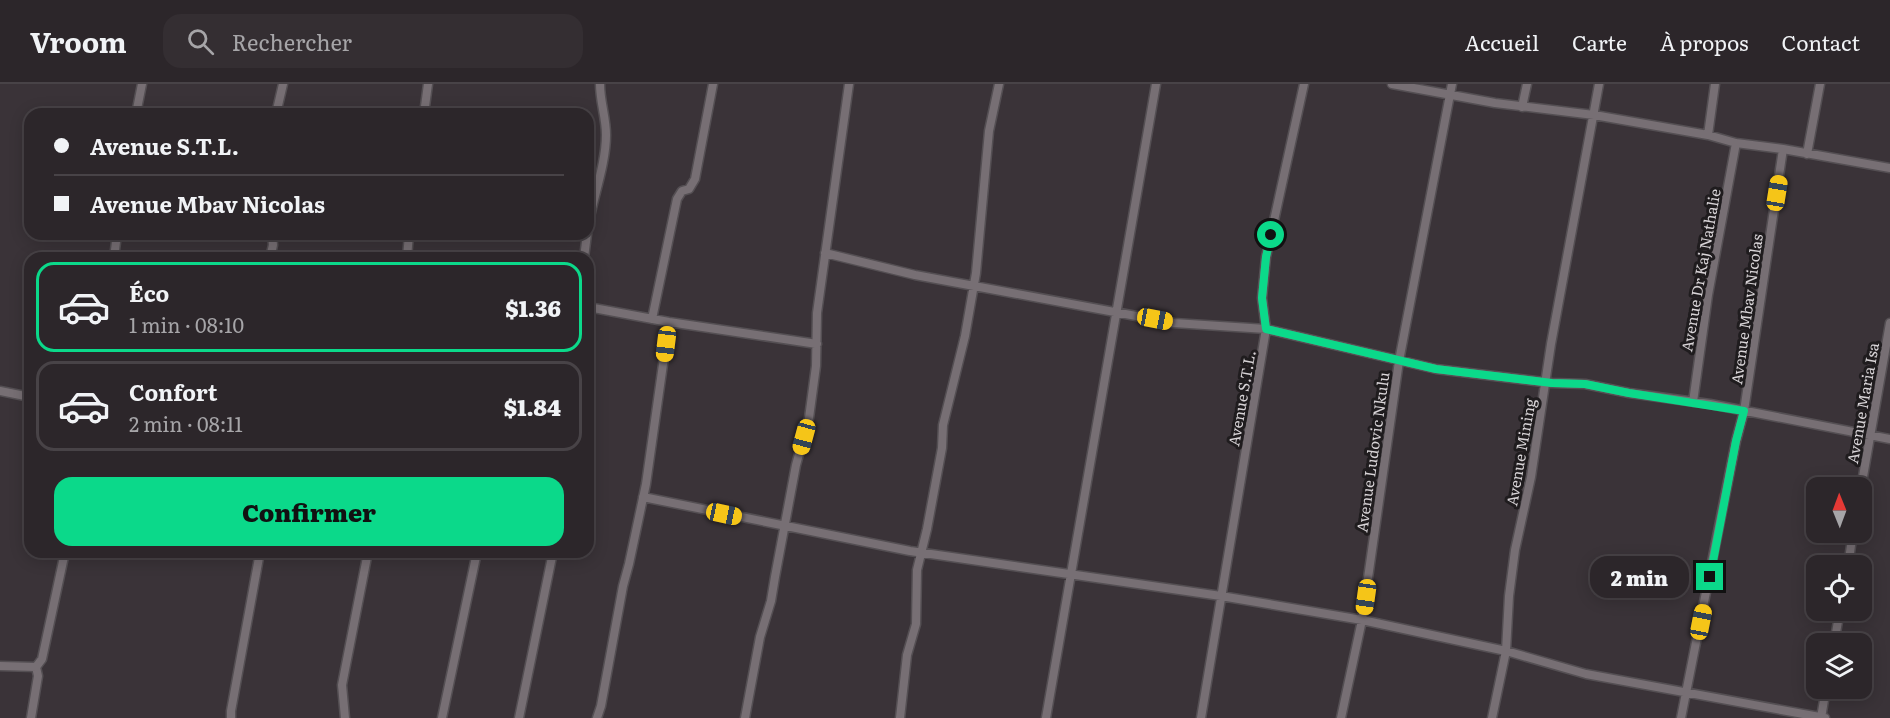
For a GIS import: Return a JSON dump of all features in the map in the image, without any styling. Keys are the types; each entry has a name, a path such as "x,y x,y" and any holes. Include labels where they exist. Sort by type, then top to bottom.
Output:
{"street":[{"path":"137,108 142,84"},
{"path":"277,108 283,84"},
{"path":"425,108 428,84"},
{"path":"594,200 606,137 606,118 601,105 600,84"},
{"path":"652,319 677,199 682,191 689,189 695,179 713,84"},
{"path":"745,718 760,636 771,601 796,465 809,418 816,366 817,313 849,84"},
{"path":"900,718 907,655 916,624 917,570 942,448 942,425 965,336 982,215 989,131 999,84"},
{"path":"1046,718 1156,84"},
{"name":"Avenue S.T.L.","path":"1201,718 1266,329 1262,298 1266,257 1304,84"},
{"path":"1392,84 1449,96 1594,115 1708,135 1736,143 1890,168"},
{"name":"Avenue Ludovic Nkulu","path":"1341,718 1362,620 1399,361 1452,84"},
{"path":"1522,107 1527,84"},
{"name":"Avenue Mining","path":"1492,718 1506,651 1509,596 1515,550 1531,477 1545,382 1599,84"},
{"path":"1708,135 1715,84"},
{"path":"1807,154 1820,84"},
{"name":"Avenue Dr Kaj Nathalie","path":"1693,402 1708,295 1736,143"},
{"name":"Avenue Mbav Nicolas","path":"1681,718 1736,441 1744,411 1783,149"},
{"path":"825,253 915,275 1174,323 1266,329 1436,369 1545,382 1585,384 1890,439"},
{"path":"594,308 817,344"},
{"path":"597,718 643,497 669,322"},
{"name":"Avenue Maria Isa","path":"1863,477 1890,323"},
{"path":"0,391 24,396"},
{"path":"643,497 922,553 1221,596 1362,620 1506,651 1586,674 1823,718 1825,699"},
{"path":"31,718 38,676 36,667 42,659 64,558"},
{"path":"231,718 259,558"},
{"path":"345,718 342,686 367,558"},
{"path":"442,718 476,558"},
{"path":"519,718 552,558"},
{"path":"0,666 36,667"}],"route":[{"path":"1271,235 1266,257 1262,298 1266,329 1436,369 1552,383 1585,384 1744,411 1736,441 1710,577"}]}
